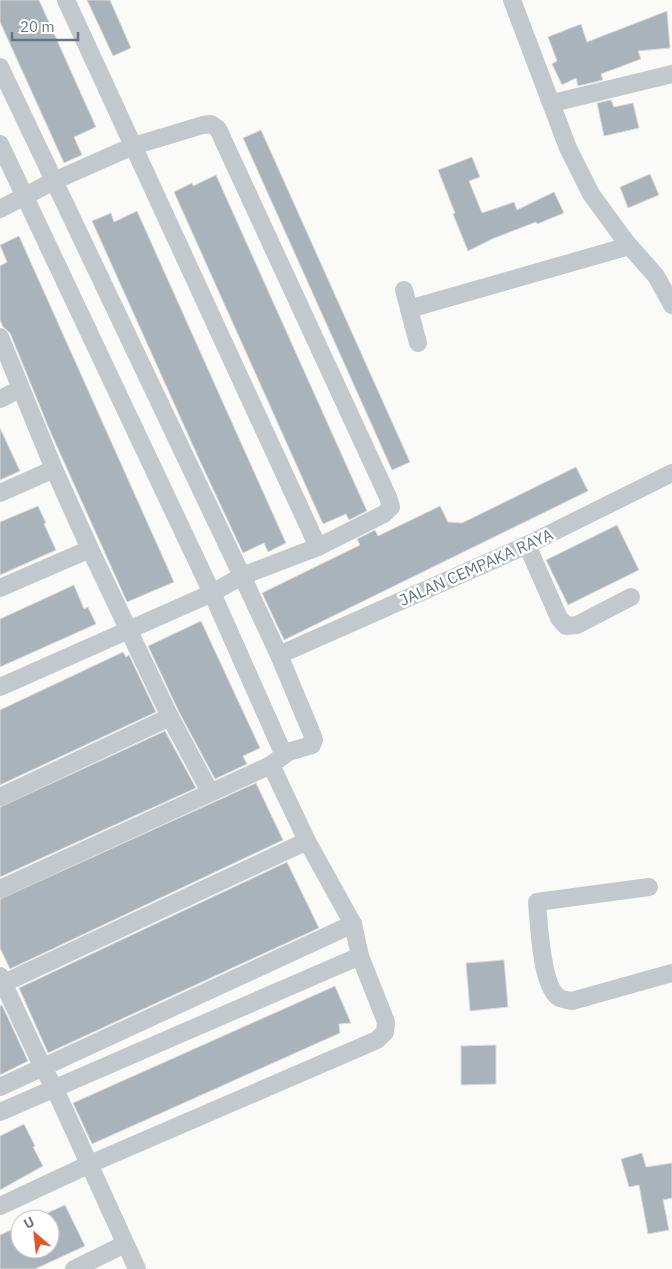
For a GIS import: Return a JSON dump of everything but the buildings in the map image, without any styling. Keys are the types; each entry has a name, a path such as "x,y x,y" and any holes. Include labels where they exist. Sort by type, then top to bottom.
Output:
{"street":[{"path":"66,0 318,547"},
{"path":"512,0 553,104 568,148 591,194 629,246 656,276 672,305"},
{"path":"0,67 52,182 279,655 314,740 312,745 281,757 0,889"},
{"path":"553,104 672,74"},
{"path":"0,208 52,182 133,146 203,125 211,124 218,129 391,506 384,514 318,547 240,576 213,592 0,686"},
{"path":"0,144 28,195 213,592 281,757 308,841 353,924 360,956 386,1022 386,1032 377,1040 90,1164 0,1206"},
{"path":"410,309 629,246"},
{"path":"404,290 418,343"},
{"path":"0,337 20,389 90,549 170,717 210,792"},
{"path":"0,399 20,389"},
{"path":"0,493 54,469"},
{"name":"JALAN CEMPAKA RAYA","path":"279,655 527,545 672,474"},
{"path":"527,545 559,618 566,626 577,625 631,597"},
{"path":"0,588 90,549"},
{"path":"0,797 170,717"},
{"path":"137,1269 54,1087 1,981 308,841"},
{"path":"649,887 537,902 548,985 558,998 572,1001 672,973"},
{"path":"0,1087 353,924"},
{"path":"0,1112 360,956"},
{"path":"74,1269 126,1244"}]}
